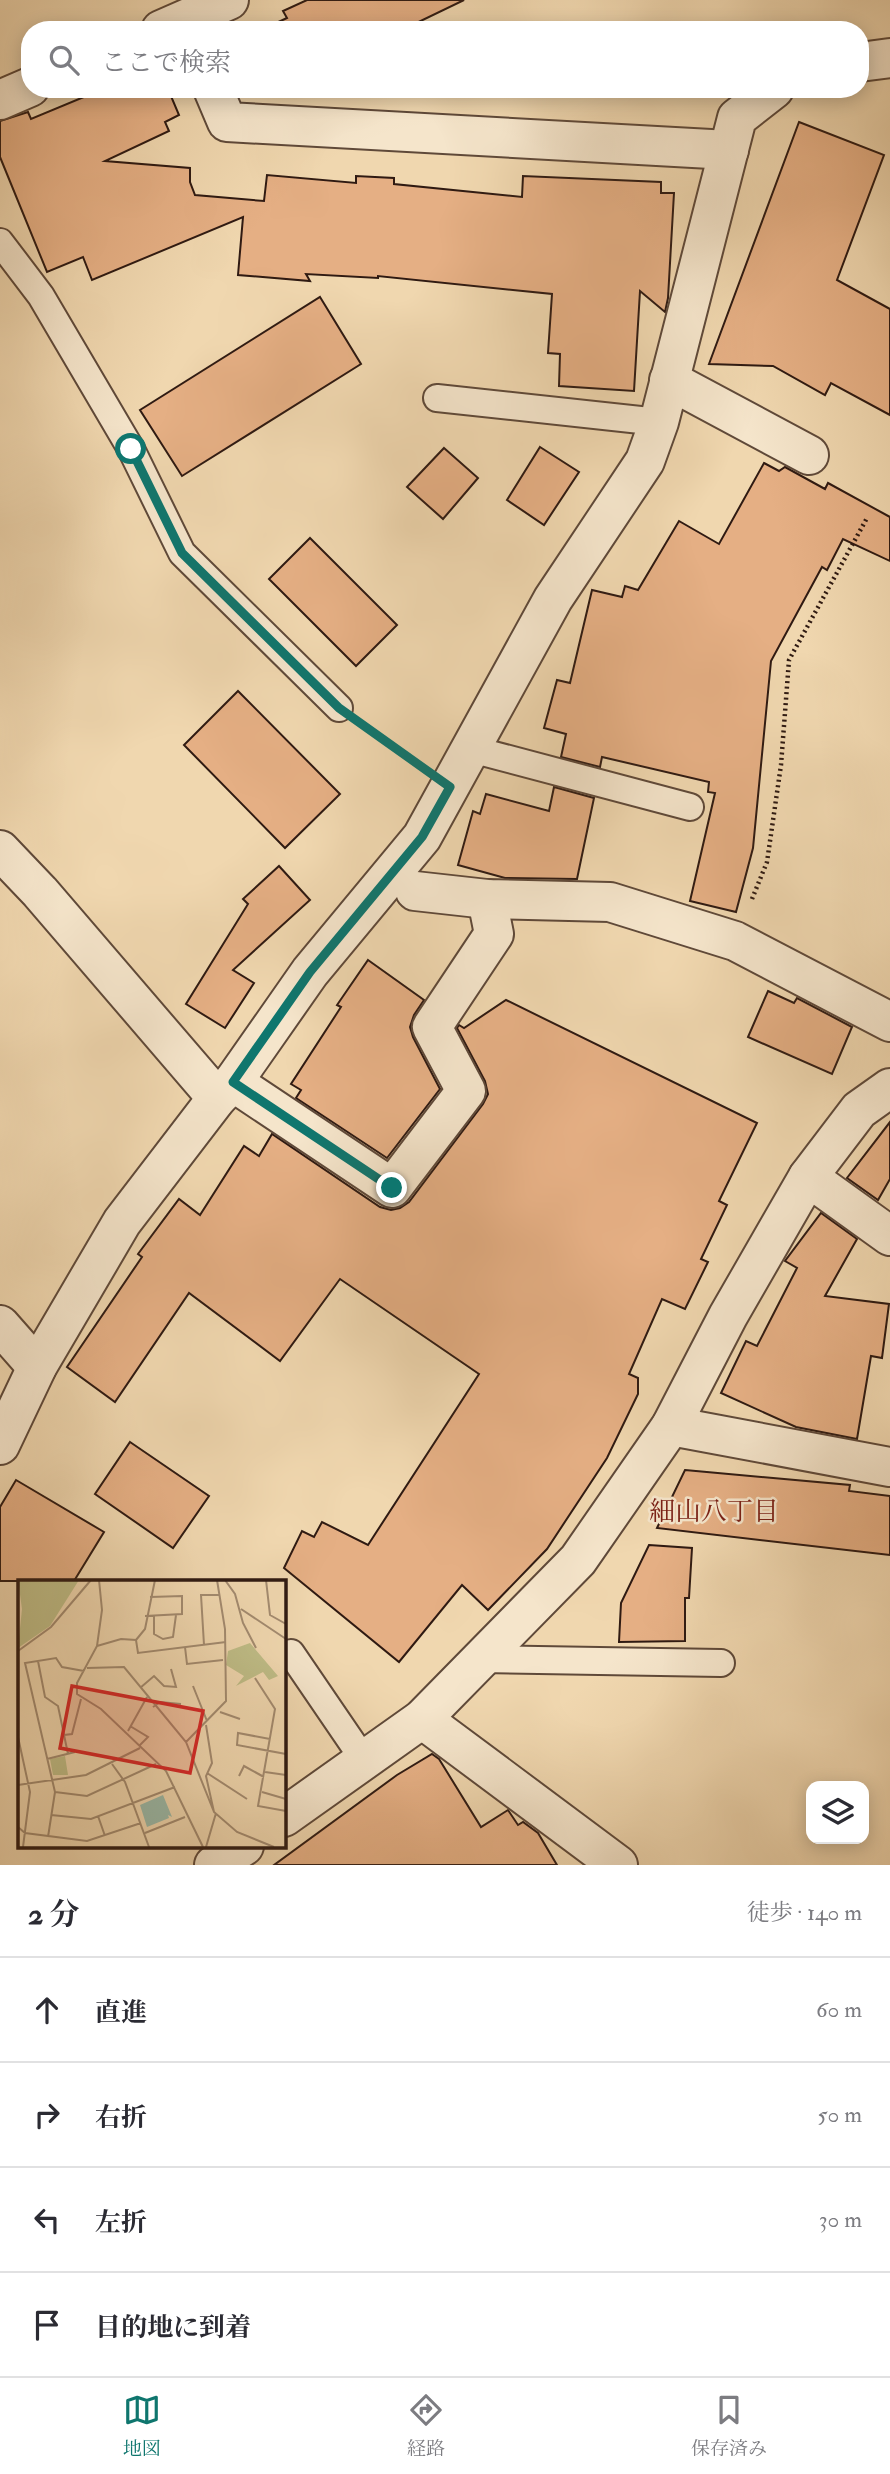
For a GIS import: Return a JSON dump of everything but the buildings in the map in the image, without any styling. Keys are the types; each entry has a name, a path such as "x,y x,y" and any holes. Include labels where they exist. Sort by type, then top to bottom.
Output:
{"street":[{"path":"189,21 229,0"},
{"path":"869,61 890,58"},
{"path":"0,100 21,91"},
{"path":"216,98 227,122 729,150"},
{"path":"0,1445 37,1367 122,1222 225,1090 310,972 422,837 553,599 645,461 659,422 737,118 763,98"},
{"path":"669,380 809,454"},
{"path":"0,850 225,1090 392,1188 466,1091 432,1027 494,934 487,899"},
{"path":"415,891 487,899 610,902 735,941 890,1022"},
{"path":"285,1817 422,1719 578,1560 671,1426 728,1316 808,1177 859,1110 890,1088"},
{"path":"808,1177 890,1236"},
{"path":"0,1325 37,1367"},
{"path":"671,1426 890,1467"},
{"path":"422,1719 618,1865"},
{"path":"214,1865 241,1848"}],"lane":[{"path":"0,242 41,296 131,449 182,553 339,708"},
{"path":"437,398 659,422"},
{"path":"471,749 690,807"},
{"path":"291,1653 364,1760"},
{"path":"481,1659 721,1664"}],"path":[{"path":"735,941 767,862 782,765 789,660 867,517"},
{"path":"339,708 450,787"}],"district":[{"name":"細山八丁目","path":"714,1511"}],"route":[{"path":"131,449 182,553 339,708 450,787 422,837 310,972 233,1082 392,1188"}]}
